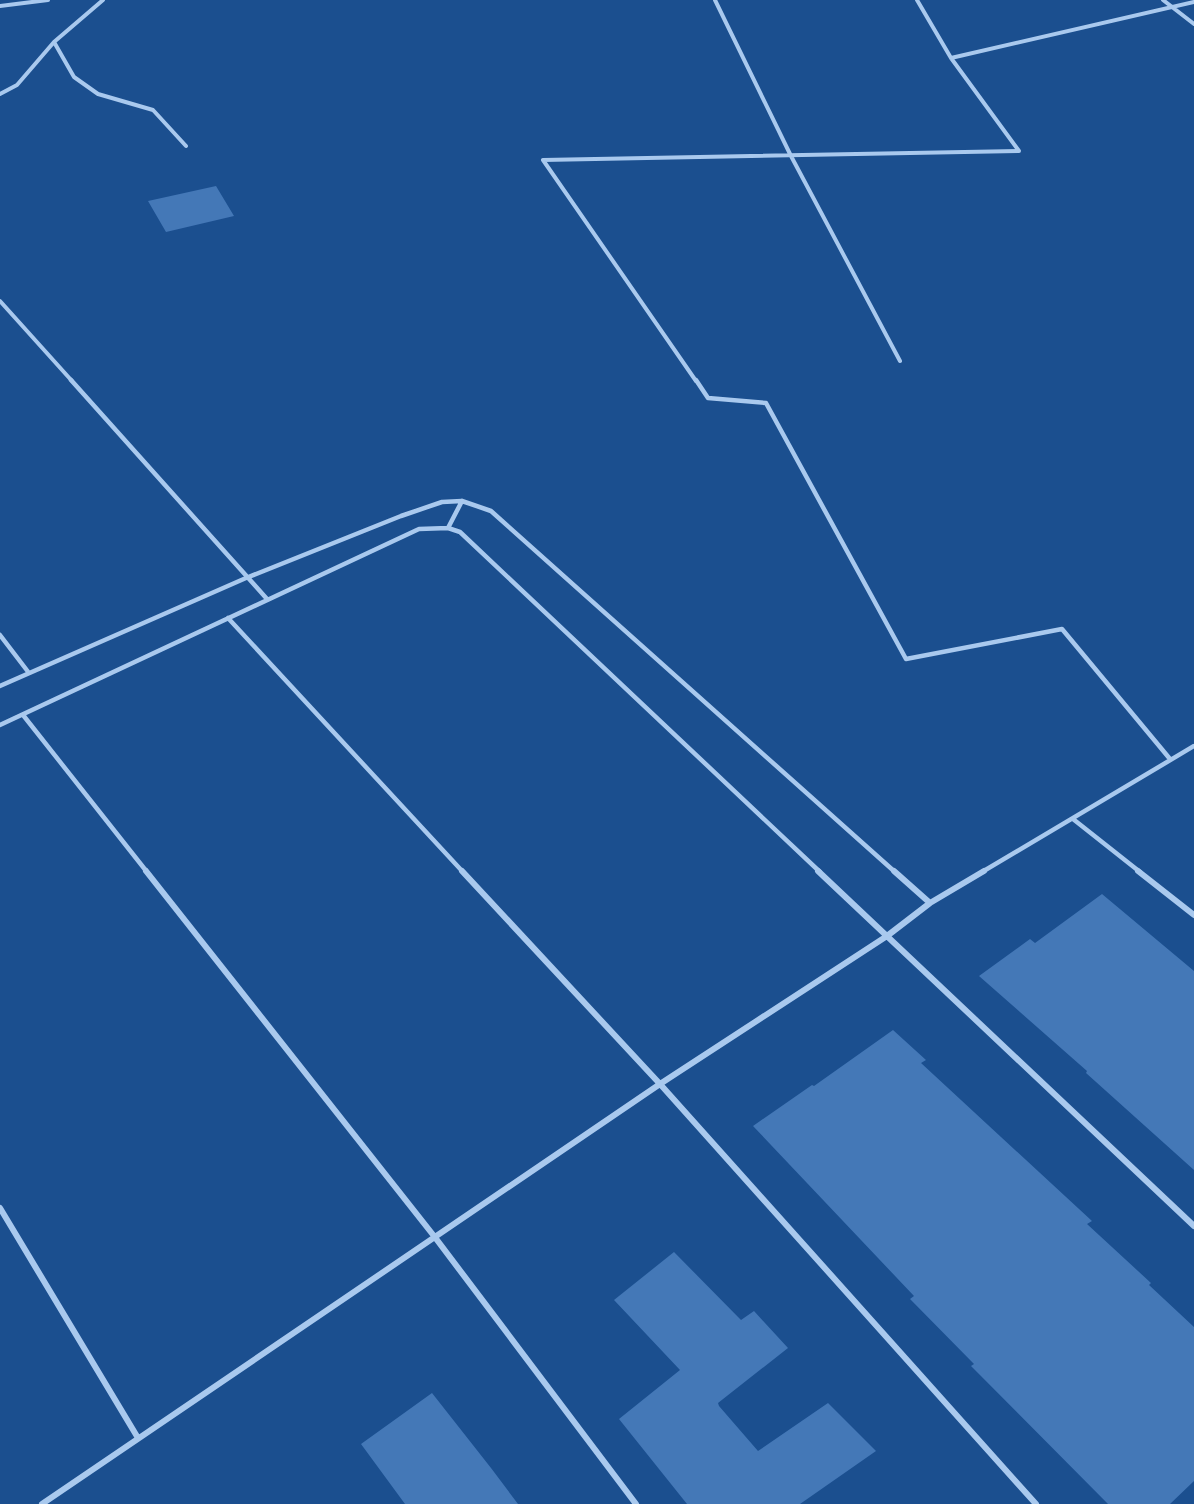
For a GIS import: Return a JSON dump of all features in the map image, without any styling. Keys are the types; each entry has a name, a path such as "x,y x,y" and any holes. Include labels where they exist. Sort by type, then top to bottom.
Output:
{"street":[{"path":"0,6 48,0"},
{"path":"0,94 17,85 54,42 103,0"},
{"path":"715,0 791,156 900,361"},
{"path":"917,0 951,58 1019,151 543,160 708,398 766,404 906,659 1062,629 1170,759"},
{"path":"1163,0 1194,24"},
{"path":"951,58 1194,2"},
{"path":"54,42 74,77 98,94 152,110 186,146"},
{"path":"0,301 246,578 267,599"},
{"path":"448,528 462,501"},
{"path":"0,686 246,578 401,516 442,502 462,501 490,511 930,903"},
{"path":"0,725 419,529 448,528 460,532 1194,1226"},
{"path":"228,618 660,1084 1036,1504"},
{"path":"0,635 29,673"},
{"path":"23,715 434,1236 636,1504"},
{"path":"42,1504 660,1084 887,936 930,903 1194,746"},
{"path":"1073,819 1194,915"},
{"path":"0,1208 138,1438"}],"building":[{"path":"216,186 234,216 166,232 148,201"},
{"path":"1102,894 1194,971 1194,1170 1086,1073 1087,1071 979,976 1030,939 1035,943"},
{"path":"893,1030 926,1060 921,1063 1092,1221 1087,1224 1151,1283 1149,1285 1194,1327 1194,1481 1170,1504 1108,1504 971,1366 974,1364 910,1299 914,1296 753,1126 812,1085 814,1086"},
{"path":"674,1252 741,1320 754,1311 788,1348 718,1403 758,1451 828,1403 876,1451 800,1504 687,1504 619,1419 680,1370 614,1300"},
{"path":"432,1393 518,1504 405,1504 361,1444"}]}
